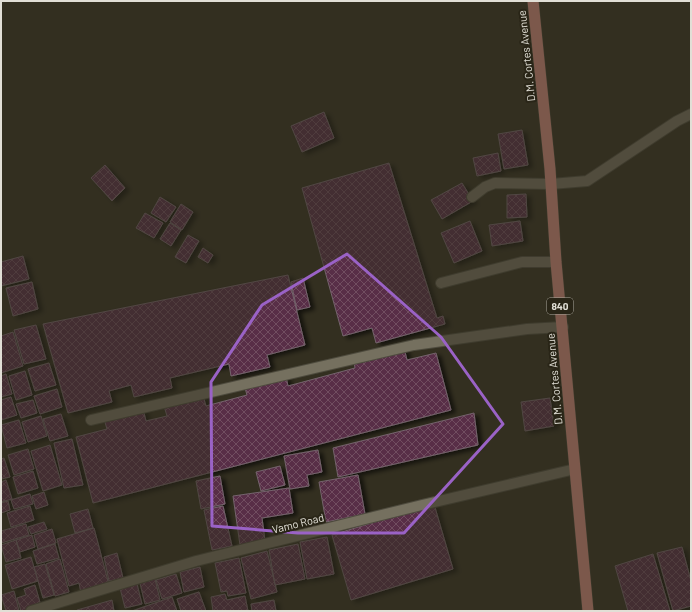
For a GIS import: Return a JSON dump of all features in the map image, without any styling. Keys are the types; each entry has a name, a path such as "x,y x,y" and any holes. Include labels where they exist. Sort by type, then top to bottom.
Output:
{"highway":[{"name":"D.M. Cortes Avenue","path":"533,1 551,184 556,262 588,611"}],"street":[{"path":"472,197 485,187 495,183 551,184 588,181 677,121 691,114"},
{"path":"440,283 522,262 556,262"},
{"path":"91,420 414,345 527,328 563,326"},
{"name":"Vamo Road","path":"31,611 196,561 574,469"}],"highlighted area":[{"path":"347,254 441,337 503,424 404,533 298,533 212,526 211,382 262,305"}],"building":[{"path":"324,112 334,138 302,152 291,126"},
{"path":"522,130 528,165 504,169 498,134"},
{"path":"498,153 501,171 477,176 473,158"},
{"path":"389,163 437,318 443,316 445,324 376,343 372,328 343,336 302,188"},
{"path":"105,165 125,188 112,201 91,178"},
{"path":"462,183 473,201 442,219 431,200"},
{"path":"526,194 527,217 507,218 507,195"},
{"path":"160,197 176,207 166,222 151,213"},
{"path":"181,204 193,212 182,230 170,222"},
{"path":"145,213 163,223 154,238 136,228"},
{"path":"470,221 482,251 454,263 441,233"},
{"path":"520,221 523,241 492,246 489,225"},
{"path":"170,223 181,230 171,246 160,239"},
{"path":"188,235 199,241 186,263 175,257"},
{"path":"203,248 213,255 208,263 198,257"},
{"path":"23,256 29,279 1,286 1,262"},
{"path":"288,275 305,345 267,355 270,367 231,376 229,364 170,378 172,388 134,397 131,385 109,391 112,402 68,413 43,324"},
{"path":"303,278 310,307 297,310 291,282"},
{"path":"32,282 38,309 13,316 6,288"},
{"path":"36,325 46,359 24,364 14,330"},
{"path":"13,332 23,366 1,373 1,336"},
{"path":"404,348 407,360 436,353 451,410 93,503 76,437 107,429 104,419 143,409 146,421 167,416 164,406 203,396 206,406 247,395 245,388 286,377 288,386 355,368 354,361"},
{"path":"49,363 56,385 35,391 28,369"},
{"path":"25,371 32,395 16,400 9,376"},
{"path":"6,374 12,394 1,397 1,376"},
{"path":"57,389 62,407 40,414 34,396"},
{"path":"11,397 17,415 1,420 1,400"},
{"path":"550,398 554,426 525,431 521,402"},
{"path":"33,400 37,413 21,418 16,404"},
{"path":"474,413 478,445 338,477 333,448"},
{"path":"61,414 68,436 50,441 43,419"},
{"path":"41,416 47,436 28,442 22,422"},
{"path":"19,420 26,443 7,448 1,425"},
{"path":"72,439 83,485 64,488 54,443"},
{"path":"50,445 62,485 43,491 31,451"},
{"path":"28,449 34,469 14,475 8,455"},
{"path":"318,450 322,472 307,475 309,486 290,489 284,456"},
{"path":"4,458 10,477 1,479 1,459"},
{"path":"280,466 285,485 261,491 256,472"},
{"path":"33,471 38,488 18,494 13,477"},
{"path":"358,475 365,514 326,522 319,482"},
{"path":"220,476 225,504 201,509 196,481"},
{"path":"6,480 12,499 1,502 1,482"},
{"path":"289,488 293,513 262,518 265,541 240,545 233,496"},
{"path":"44,492 48,505 36,509 32,496"},
{"path":"30,494 33,504 14,509 11,500"},
{"path":"8,501 10,510 1,513 1,503"},
{"path":"434,504 453,569 351,600 332,535"},
{"path":"30,506 34,520 11,527 7,513"},
{"path":"223,506 232,546 212,550 204,510"},
{"path":"88,509 93,528 75,533 70,514"},
{"path":"44,522 47,529 31,534 28,527"},
{"path":"26,524 29,535 1,543 1,531"},
{"path":"94,528 109,585 81,593 79,583 69,586 57,539"},
{"path":"52,529 56,543 38,549 34,535"},
{"path":"32,535 35,547 20,552 16,540"},
{"path":"327,537 334,574 307,579 300,542"},
{"path":"16,540 21,558 6,562 1,545"},
{"path":"55,544 59,558 37,564 33,551"},
{"path":"298,544 305,579 275,585 269,550"},
{"path":"682,547 691,581 691,606 673,611 657,553"},
{"path":"267,551 277,592 251,599 241,558"},
{"path":"117,553 123,578 109,581 104,557"},
{"path":"653,554 670,611 628,611 615,566"},
{"path":"31,557 38,581 12,589 5,565"},
{"path":"239,558 246,593 228,596 227,591 221,592 215,563"},
{"path":"60,559 69,592 55,596 46,564"},
{"path":"45,564 54,595 43,598 34,567"},
{"path":"200,567 204,587 184,592 180,572"},
{"path":"176,574 182,593 162,599 156,580"},
{"path":"155,579 160,600 145,604 140,583"},
{"path":"137,584 142,604 125,608 120,588"},
{"path":"35,585 41,606 21,611 17,598 26,595 24,589"},
{"path":"14,591 19,611 6,611 1,595"},
{"path":"199,592 206,611 181,611 177,599"},
{"path":"225,594 227,600 245,596 248,611 213,611 211,597"},
{"path":"172,597 177,611 132,611"},
{"path":"112,600 114,611 77,610"},
{"path":"274,600 276,611 252,611 251,604"}]}
